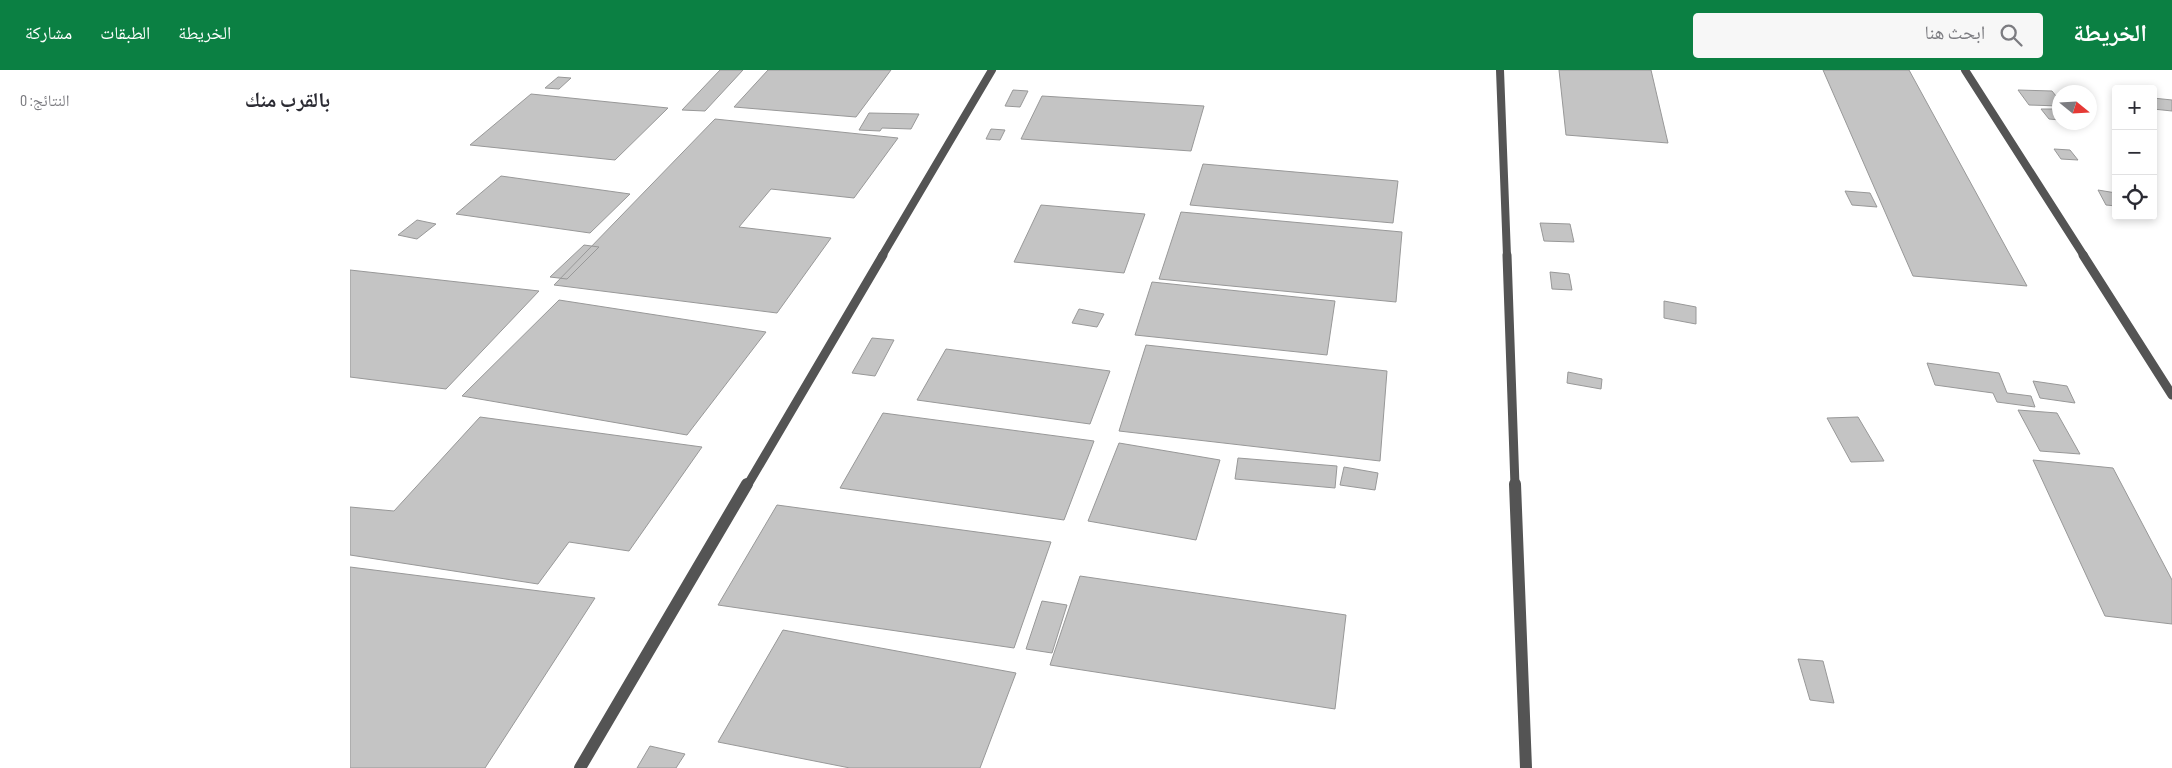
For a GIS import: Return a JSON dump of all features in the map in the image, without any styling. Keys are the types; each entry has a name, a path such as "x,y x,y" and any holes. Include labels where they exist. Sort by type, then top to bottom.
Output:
{"street":[{"path":"580,768 992,70"},
{"path":"1500,70 1526,768"},
{"path":"1965,70 2172,395"}],"building":[{"path":"720,70 743,70 705,111 682,110"},
{"path":"768,70 891,70 856,117 734,107"},
{"path":"1559,70 1651,70 1668,143 1566,135"},
{"path":"1823,70 1909,70 2027,286 1913,276"},
{"path":"558,77 571,78 559,89 545,88"},
{"path":"1013,90 1028,91 1020,107 1005,106"},
{"path":"2018,90 2052,91 2052,106 2029,105"},
{"path":"531,94 668,108 615,160 470,145"},
{"path":"1042,96 1204,106 1191,151 1021,139"},
{"path":"2157,98 2172,100 2172,111 2157,109"},
{"path":"2041,109 2052,109 2052,119 2049,119"},
{"path":"869,113 919,114 911,129 882,128 880,131 859,130"},
{"path":"715,119 898,138 854,198 771,189 739,227 831,238 777,313 554,285"},
{"path":"991,129 1005,130 1000,140 986,139"},
{"path":"2054,149 2070,150 2078,160 2061,159"},
{"path":"1203,164 1398,181 1393,223 1190,205"},
{"path":"501,176 630,194 590,233 456,214"},
{"path":"2098,190 2112,192 2112,206 2106,205"},
{"path":"1845,191 1870,193 1877,207 1852,205"},
{"path":"1041,205 1145,214 1124,273 1014,262"},
{"path":"1181,212 1402,232 1396,302 1159,279"},
{"path":"417,220 436,224 417,239 398,235"},
{"path":"1540,223 1570,224 1574,242 1544,241"},
{"path":"584,245 599,247 567,279 550,277"},
{"path":"350,270 539,291 446,389 350,377"},
{"path":"1550,272 1569,274 1572,290 1552,289"},
{"path":"1152,282 1335,301 1327,355 1135,335"},
{"path":"559,300 766,332 687,435 462,396"},
{"path":"1664,301 1696,307 1696,324 1664,318"},
{"path":"1079,309 1104,314 1097,327 1072,323"},
{"path":"872,338 894,340 875,376 852,373"},
{"path":"1146,345 1387,371 1380,461 1119,431"},
{"path":"946,349 1110,371 1090,424 917,400"},
{"path":"1927,363 1999,373 2007,393 2031,396 2035,407 1997,402 1993,393 1935,385"},
{"path":"1568,372 1602,379 1601,389 1567,383"},
{"path":"2033,381 2067,386 2075,403 2040,398"},
{"path":"2018,410 2057,413 2080,454 2040,451"},
{"path":"883,413 1094,441 1064,520 840,488"},
{"path":"480,417 702,447 629,551 569,542 538,584 350,555 350,507 394,511"},
{"path":"1858,417 1884,461 1851,462 1827,418"},
{"path":"1119,443 1220,460 1196,540 1088,521"},
{"path":"1238,458 1337,466 1335,488 1235,479"},
{"path":"2033,460 2113,468 2172,580 2172,624 2105,616"},
{"path":"1344,467 1378,473 1375,490 1340,485"},
{"path":"777,505 1051,542 1014,648 718,605"},
{"path":"350,567 595,598 485,768 350,768"},
{"path":"1080,576 1346,615 1335,709 1050,665"},
{"path":"1042,601 1067,605 1052,653 1026,649"},
{"path":"783,630 1016,673 980,768 850,768 718,742"},
{"path":"1798,659 1823,661 1834,703 1810,700"},
{"path":"650,746 685,754 676,768 637,768"}]}
